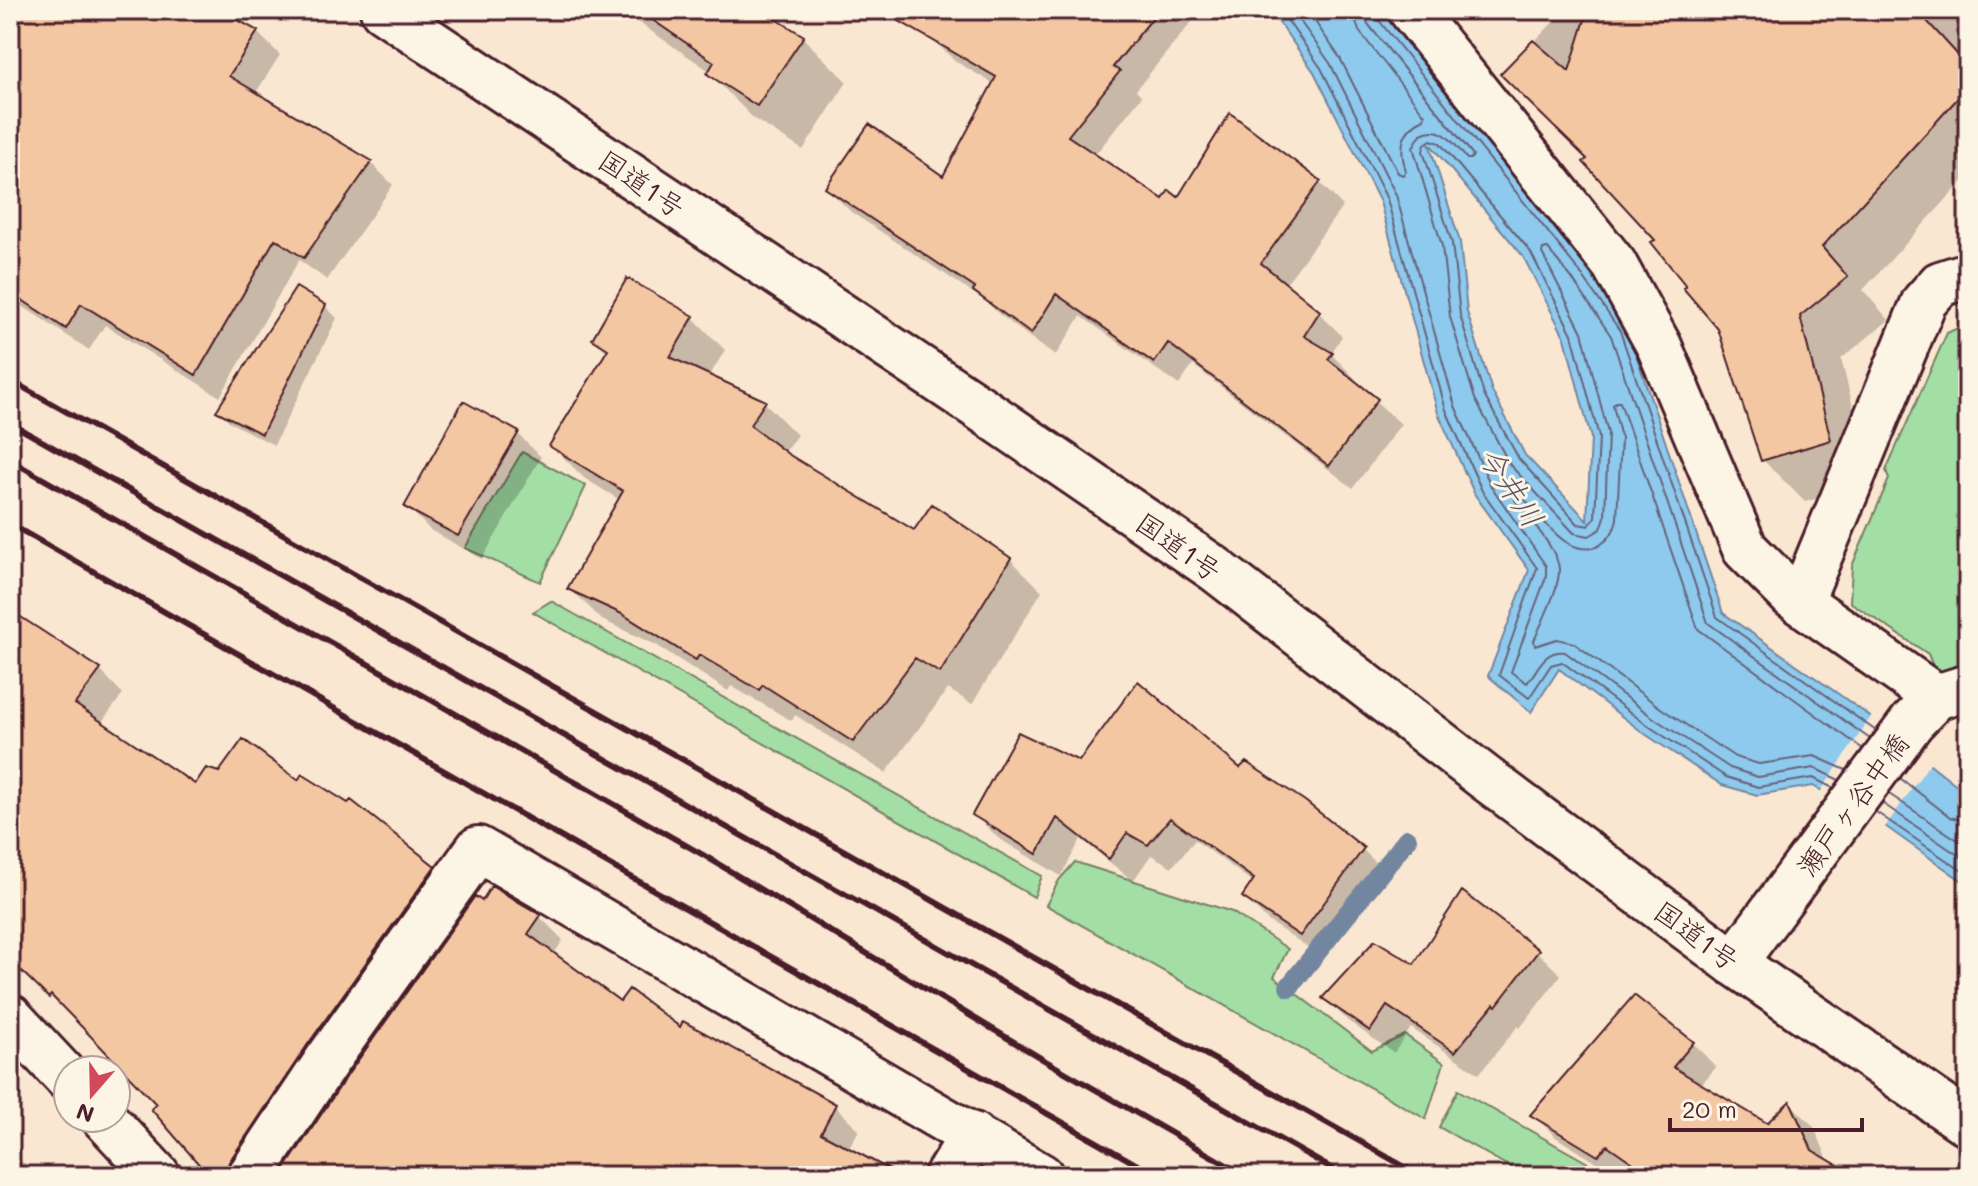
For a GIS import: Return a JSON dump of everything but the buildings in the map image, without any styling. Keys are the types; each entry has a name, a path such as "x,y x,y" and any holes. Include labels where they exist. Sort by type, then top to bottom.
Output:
{"main road":[{"name":"国道1号","path":"383,10 977,406 1215,569 1484,777 1734,963 1963,1120"},
{"path":"1411,10 1614,264 1659,346 1745,549 1801,601 1939,702"},
{"path":"1801,601 1924,302 1940,284 1968,275"},
{"name":"瀬戸ヶ谷中橋","path":"1734,963 1792,885 1939,702"},
{"path":"250,1176 328,1059 478,849 1041,1176"},
{"path":"10,1017 52,1062"},
{"path":"119,1134 158,1176"},
{"path":"947,1176 973,1135"}],"green space":[{"path":"1968,323 1968,676 1939,681 1928,654 1850,602 1852,566 1889,479 1886,470 1947,333"},
{"path":"522,452 586,486 540,582 465,548"},
{"path":"551,601 1042,876 1034,897 533,612"},
{"path":"1075,862 1232,912 1288,949 1274,977 1372,1051 1405,1035 1444,1063 1426,1119 1046,905 1059,880"},
{"path":"1458,1090 1611,1176 1526,1176 1439,1127"}],"water":[{"name":"今井川","path":"1270,10 1380,10 1585,266 1627,328 1723,613 1864,712 1968,794 1968,885 1885,826 1813,786 1757,795 1722,785 1645,734 1559,669 1531,712 1488,676 1529,570 1475,495 1438,413 1380,202 1314,72","holes":["1429,143 1523,256 1565,338 1591,438 1587,520 1525,455 1492,391 1467,312 1460,242"]}],"pier":[{"path":"1873,714 1932,760 1883,830 1819,794"}],"waterway":[{"path":"1289,987 1407,839"}],"railway":[{"path":"10,380 1421,1176"},
{"path":"10,423 1345,1176"},
{"path":"10,460 705,856 1044,1060 1246,1176"},
{"path":"10,524 1157,1176"}]}
